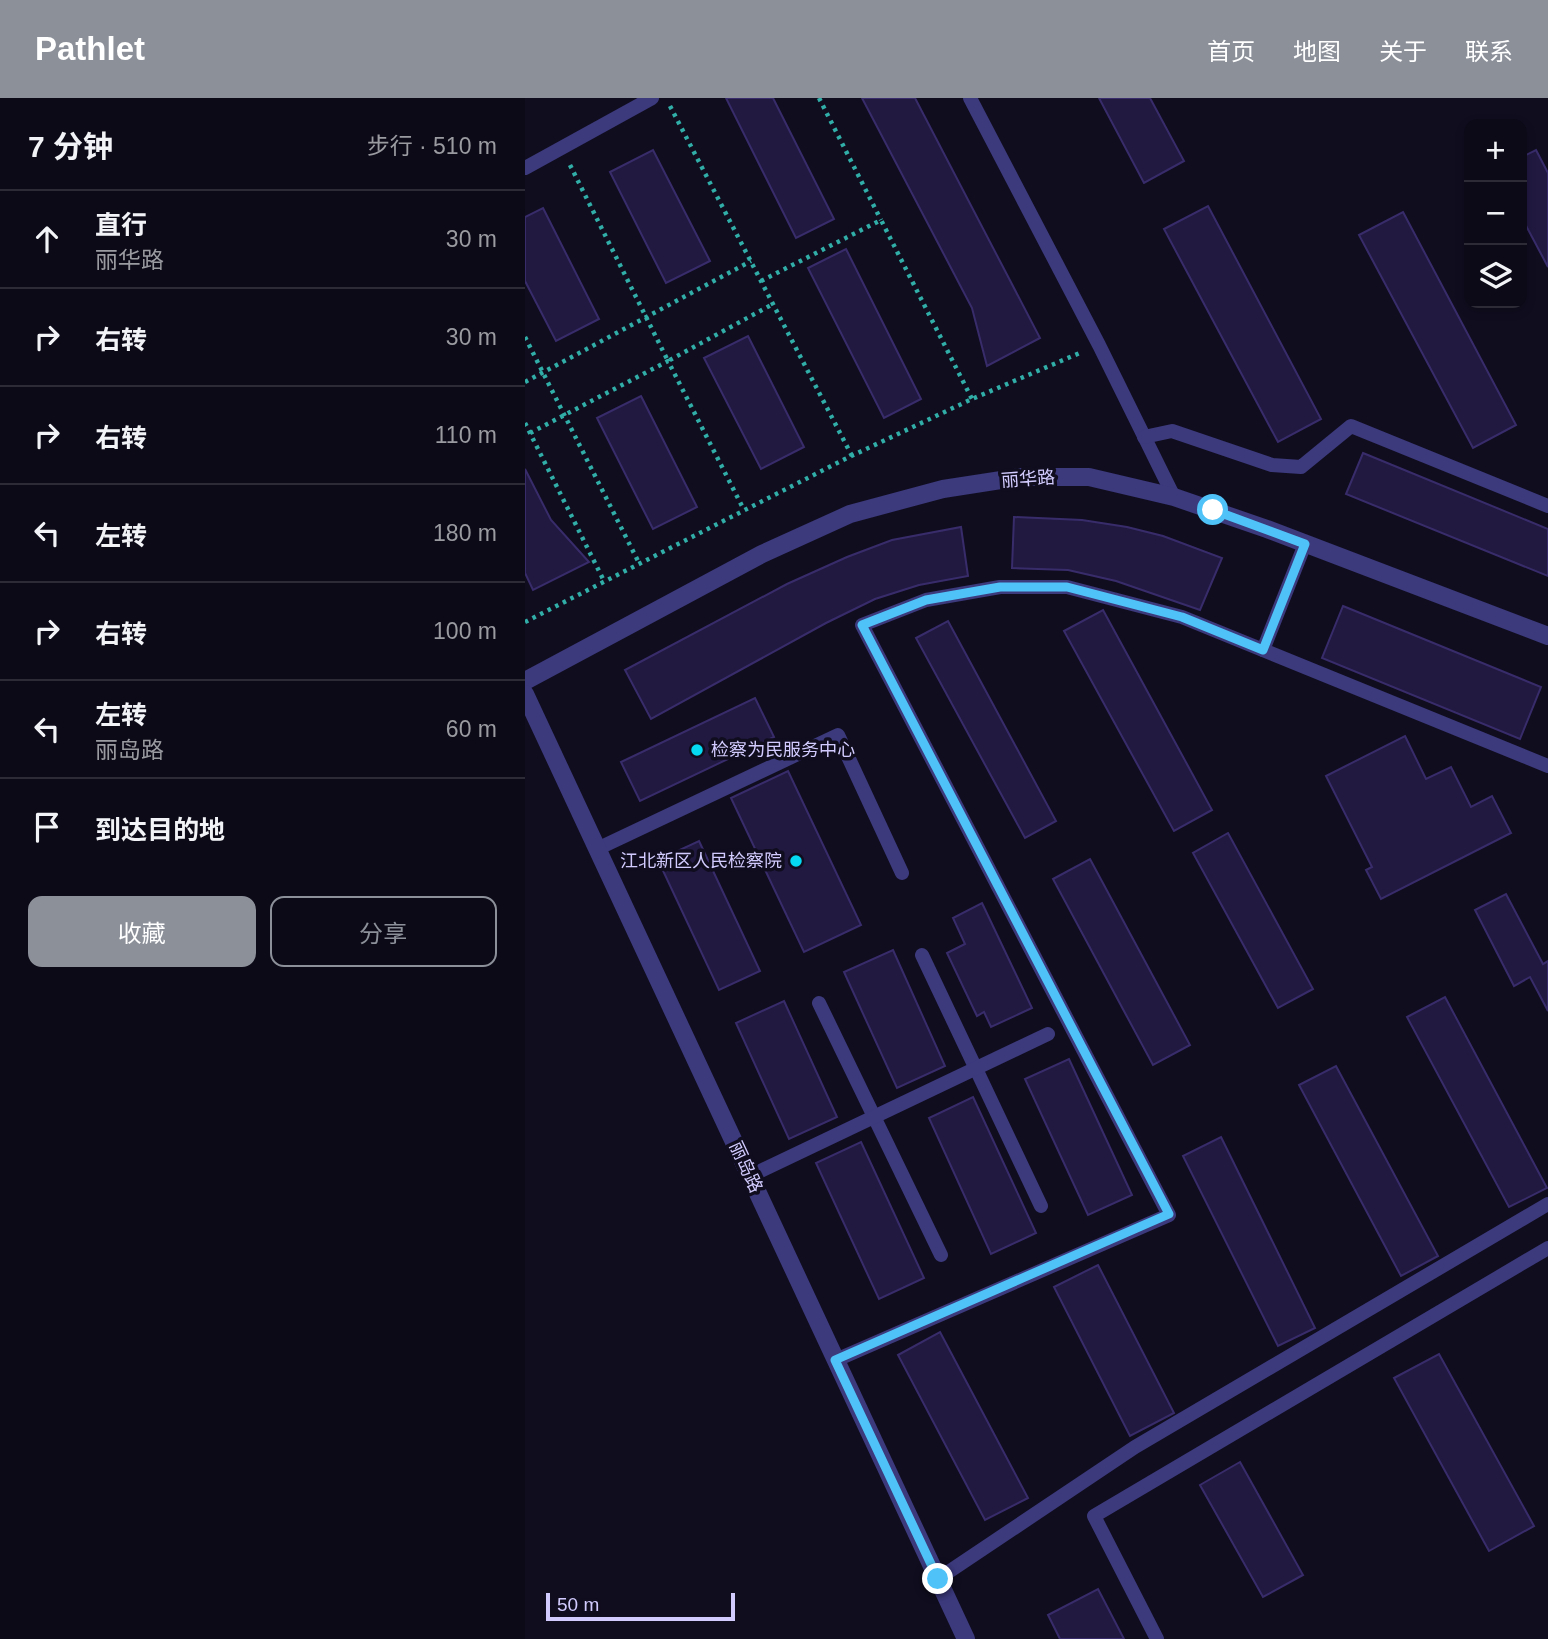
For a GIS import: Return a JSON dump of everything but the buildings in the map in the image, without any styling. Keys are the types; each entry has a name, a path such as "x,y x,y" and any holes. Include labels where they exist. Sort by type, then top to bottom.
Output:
{"street":[{"name":"丽华路","path":"525,681 762,554 850,514 943,489 1020,477 1089,477 1174,497 1548,636"},
{"name":"丽岛路","path":"525,694 966,1639"}],"lane":[{"path":"525,169 652,98"},
{"path":"970,98 1099,345 1174,497"},
{"path":"1144,437 1172,431 1272,465 1301,467 1351,426 1548,506"},
{"path":"1263,650 1305,544"},
{"path":"835,1360 1169,1214 862,625 926,600 1000,587 1067,587 1182,617 1548,766"},
{"path":"597,849 838,735 902,873"},
{"path":"922,955 1041,1206"},
{"path":"819,1003 941,1255"},
{"path":"750,1176 1048,1034"},
{"path":"938,1579 1135,1447 1548,1204"},
{"path":"1157,1639 1094,1516 1548,1248"}],"path":[{"path":"666,98 852,456"},
{"path":"819,98 972,399"},
{"path":"561,148 744,510"},
{"path":"761,281 881,220"},
{"path":"525,382 751,261"},
{"path":"530,433 773,304"},
{"path":"525,337 639,564"},
{"path":"525,622 852,456 972,399 1099,345"},
{"path":"525,423 604,581"}],"place":[{"name":"检察为民服务中心","path":"697,750"},
{"name":"江北新区人民检察院","path":"796,861"}],"route":[{"path":"938,1579 835,1360 1169,1214 862,625 926,600 1000,587 1067,587 1182,617 1263,650 1305,544 1213,510"}]}
